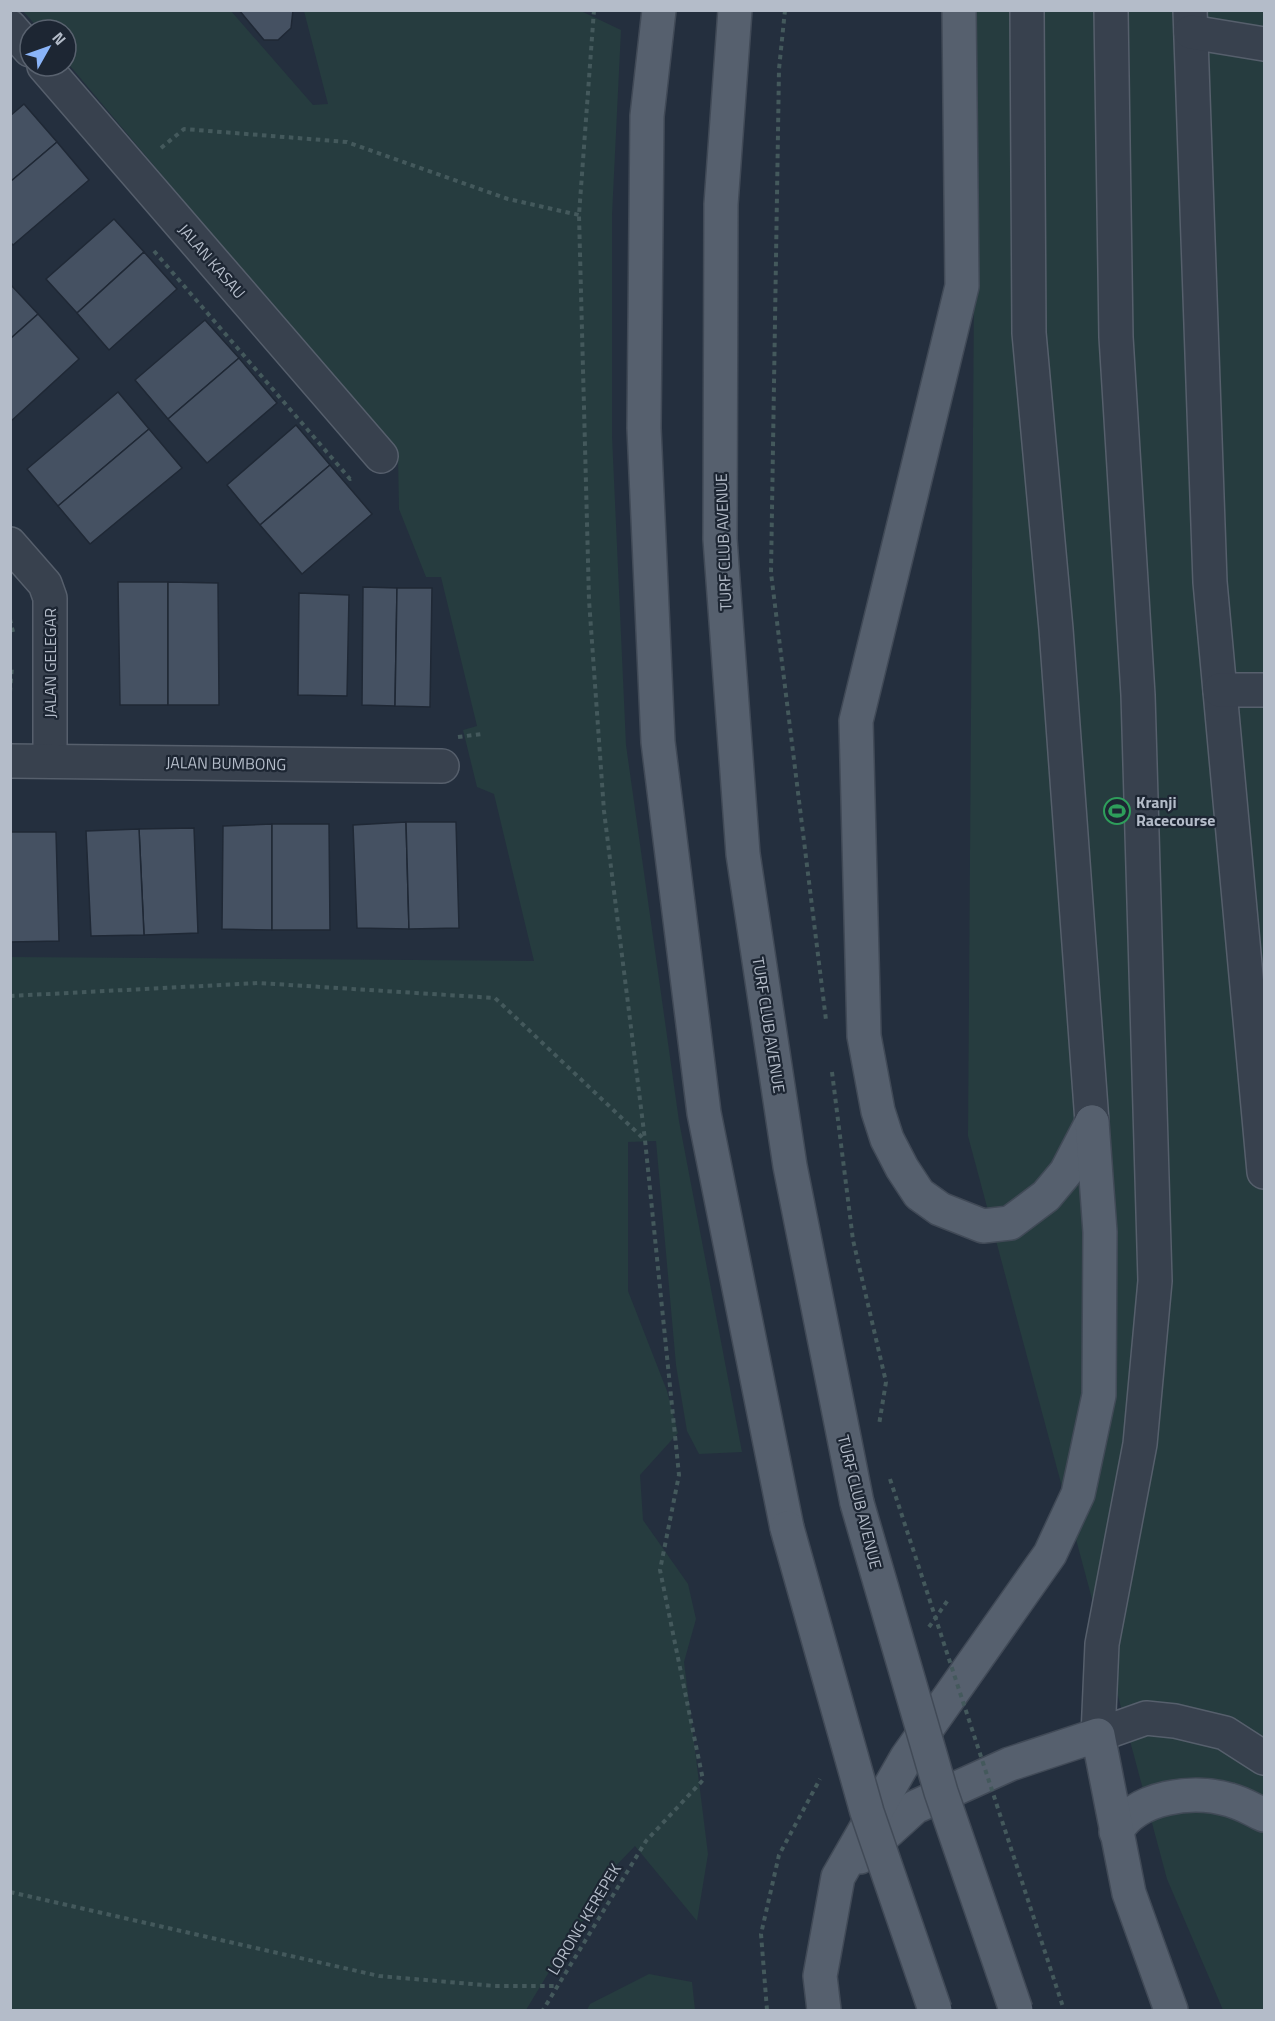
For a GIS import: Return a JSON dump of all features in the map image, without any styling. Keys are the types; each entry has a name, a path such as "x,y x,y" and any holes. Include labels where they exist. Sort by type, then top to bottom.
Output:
{"main road":[{"path":"659,10 647,116 644,428 658,742 704,1113 787,1528 867,1812 935,2010"},
{"name":"TURF CLUB AVENUE","path":"735,10 721,204 720,540 743,854 790,1166 857,1503 941,1792 1016,2010"},
{"path":"959,10 962,286 856,721 864,1036 878,1111 887,1139 902,1168 919,1194 940,1209 983,1226 1010,1223 1046,1196 1059,1180 1092,1122"},
{"path":"824,2010 820,1976 838,1877 907,1757 1050,1554 1078,1494 1099,1395 1100,1232 1092,1122"},
{"path":"838,1877 915,1807 1010,1764 1098,1735 1129,1893 1171,2010"},
{"path":"1116,1832 1130,1815 1173,1796 1229,1799 1264,1815"}],"street":[{"path":"1027,10 1029,333 1056,630 1092,1122"},
{"path":"1111,10 1116,337 1138,695 1155,1281 1140,1444 1102,1644 1098,1735 1146,1718 1175,1721 1225,1733 1264,1758"},
{"path":"1264,44 1191,21 1210,582 1264,1172"},
{"name":"JALAN KASAU","path":"54,78 381,456"},
{"name":"JALAN GELEGAR","path":"10,544 45,584 50,598 50,761"},
{"path":"1220,690 1264,690"},
{"name":"JALAN BUMBONG","path":"10,761 442,766"}],"path":[{"path":"594,10 579,215 588,588 605,822 645,1140"},
{"path":"785,10 779,69 771,573 827,1030"},
{"path":"135,171 184,129 347,142 508,199 579,215"},
{"path":"459,735 482,734"},
{"path":"10,996 259,983 495,998 645,1140"},
{"path":"831,1065 853,1240 886,1382 877,1432"},
{"name":"LORONG KEREPEK","path":"543,2010 646,1841 703,1780 660,1570 679,1475 645,1140"},
{"path":"888,1470 1064,2010"},
{"path":"10,1892 379,1976 495,1986 556,1986"}],"green space":[{"path":"23,11 231,11 313,105 328,104 304,11 581,11 621,30 612,215 612,436 626,745 679,1121 742,1452 699,1454 687,1431 676,1365 656,1141 628,1142 628,1291 667,1391 678,1433 640,1475 643,1520 688,1584 696,1619 684,1662 708,1854 697,1921 635,1846 607,1875 599,1912 578,1924 526,2010 11,2010 11,957 534,961 494,794 477,787 463,730 477,726 441,577 426,577 399,509 398,456 78,75 78,18 29,18"},
{"name":"Kranji Racecourse","path":"976,11 1264,11 1264,2010 1223,2010 1167,1879 968,1136"},
{"path":"649,1974 692,1982 695,2010 587,2010 590,2004"}],"building":[{"path":"239,10 293,10 291,28 278,40 264,40"},
{"path":"24,104 57,142 10,182 10,116"},
{"path":"57,142 89,180 13,245 10,242 10,182"},
{"path":"114,219 144,252 77,313 46,279"},
{"path":"144,252 177,289 109,350 77,313"},
{"path":"10,284 38,314 10,339"},
{"path":"38,314 79,359 10,422 10,339"},
{"path":"205,320 239,358 168,419 135,380"},
{"path":"239,358 277,403 207,463 168,419"},
{"path":"118,392 149,429 58,506 27,469"},
{"path":"296,425 330,465 260,525 227,485"},
{"path":"149,429 182,468 90,544 58,506"},
{"path":"330,465 372,514 302,574 260,525"},
{"path":"118,582 168,582 168,705 120,705"},
{"path":"168,582 218,583 219,705 168,705"},
{"path":"363,587 397,588 395,706 362,705"},
{"path":"397,588 432,588 430,707 395,706"},
{"path":"299,593 349,595 347,696 298,695"},
{"path":"406,822 409,929 357,928 353,825"},
{"path":"406,822 456,822 459,928 409,929"},
{"path":"272,824 272,930 222,929 223,826"},
{"path":"272,824 329,824 330,930 272,930"},
{"path":"194,828 198,933 144,935 139,829"},
{"path":"139,829 144,935 91,936 86,831"},
{"path":"10,832 56,832 59,941 10,942"}],"place":[{"name":"Kranji Racecourse","path":"1117,811"}]}
